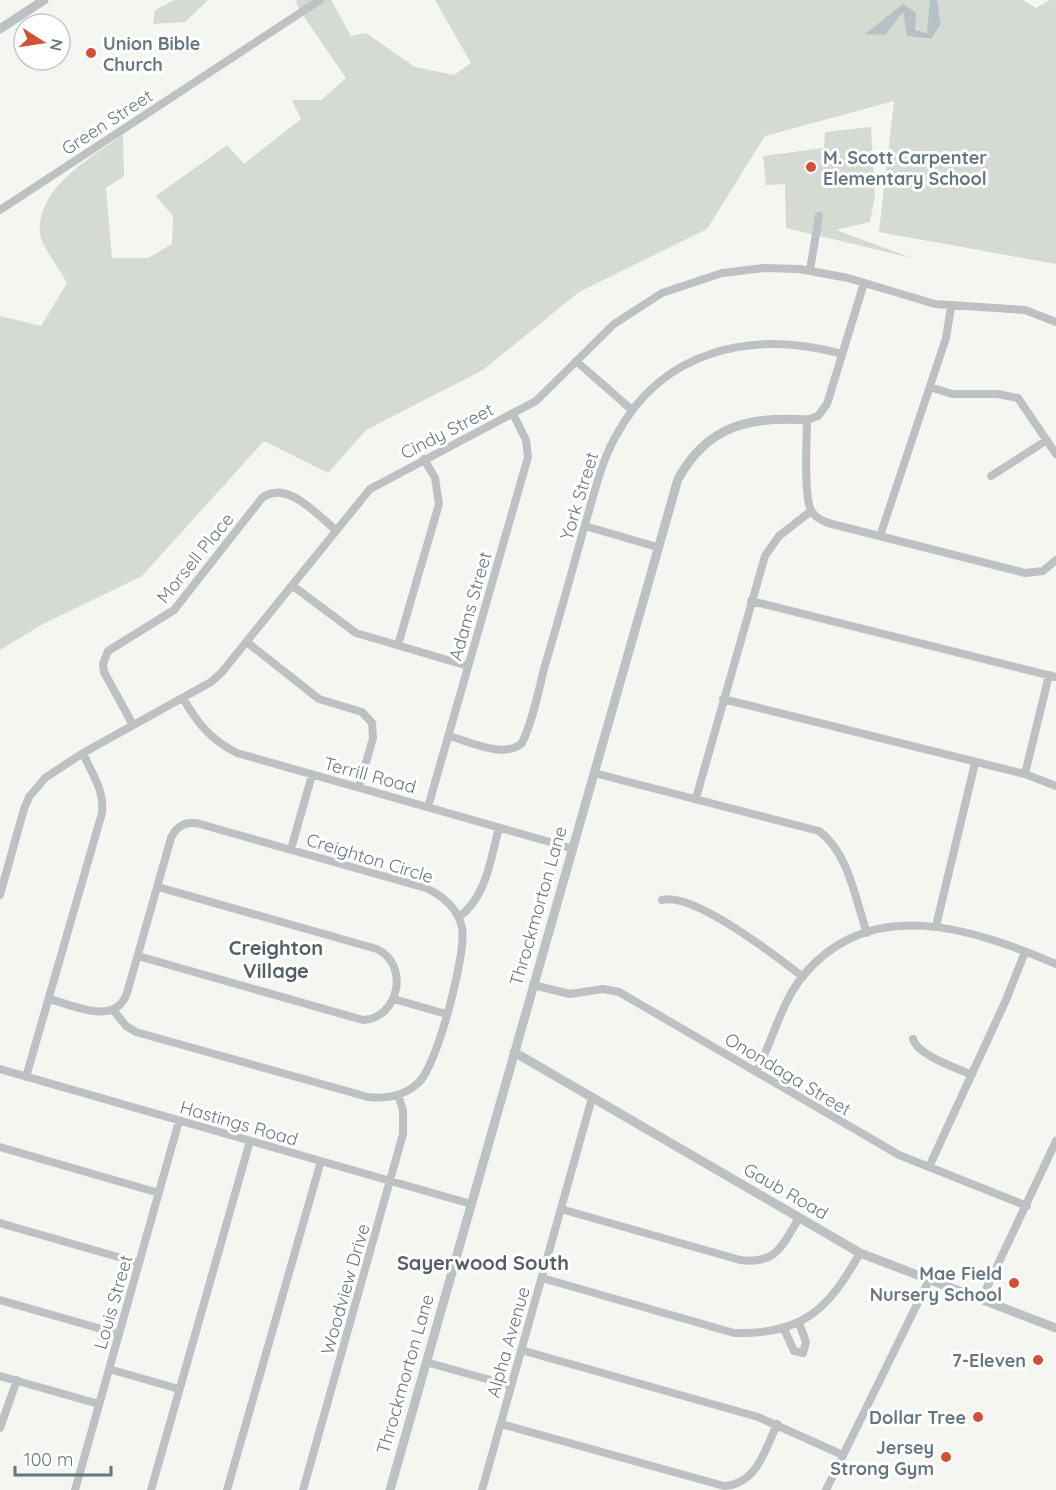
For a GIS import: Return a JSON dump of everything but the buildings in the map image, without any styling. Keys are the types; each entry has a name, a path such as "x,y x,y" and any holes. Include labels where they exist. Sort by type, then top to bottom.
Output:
{"street":[{"path":"0,29 44,0"},
{"name":"Green Street","path":"0,210 320,0"},
{"path":"810,270 819,216"},
{"name":"Cindy Street","path":"0,895 29,797 45,778 83,753 211,682 248,643 370,489 513,414 548,392 576,361 623,317 652,298 683,284 742,270 776,268 810,270 864,283 917,300 951,307 1025,310 1056,322"},
{"path":"864,283 827,405 818,416 807,420 807,490 811,511 823,521 1026,573 1043,571 1056,560"},
{"path":"880,536 946,338 951,307"},
{"name":"York Street","path":"449,736 509,751 522,743 606,456 632,410 654,388 683,367 737,346 783,342 814,346 842,354"},
{"path":"576,361 632,410"},
{"path":"930,387 952,394 1013,396 1023,402 1056,454"},
{"name":"Adams Street","path":"428,807 528,457 526,441 513,414"},
{"name":"Throckmorton Lane","path":"390,1490 571,848 678,479 705,444 724,431 747,422 774,418 807,420"},
{"path":"990,476 1047,440"},
{"path":"398,645 439,504 435,478 424,459"},
{"name":"Morsell Place","path":"133,725 104,672 104,660 108,651 174,610 262,498 275,491 288,493 336,530"},
{"path":"696,798 765,556 771,546 811,511"},
{"path":"585,526 657,547"},
{"path":"293,586 356,633 468,666"},
{"path":"751,601 1053,676 1025,774"},
{"path":"248,643 319,699 356,709 369,717 372,723 373,738 359,788"},
{"name":"Terrill Road","path":"183,698 200,725 226,747 253,758 571,848"},
{"path":"723,699 1025,774 1056,786"},
{"path":"26,1077 103,807 101,792 86,764 83,753"},
{"path":"936,926 975,763"},
{"path":"594,773 802,825 826,836 842,859 867,933"},
{"path":"291,849 312,775"},
{"name":"Creighton Circle","path":"114,1011 126,998 173,833 188,823 196,822 426,888 443,898 459,917"},
{"path":"49,999 100,1013 114,1011 126,1026 136,1032 368,1097 398,1095 413,1088 427,1072 463,954 463,936 459,917 474,904 482,889 499,828"},
{"path":"138,957 363,1020 381,1015 394,999 395,967 388,956 377,949 158,887"},
{"path":"662,900 672,899 684,902 721,921 760,944 803,977"},
{"path":"756,1072 788,1000 803,977 838,947 867,933 901,926 936,926 976,933 1056,964"},
{"path":"929,1167 1025,952"},
{"name":"Onondaga Street","path":"533,985 570,993 603,989 619,992 899,1155 1027,1206"},
{"path":"394,999 446,1014"},
{"path":"913,1039 917,1048 925,1053 972,1074"},
{"name":"Gaub Road","path":"514,1052 861,1253 1056,1328"},
{"name":"Hastings Road","path":"0,1069 471,1204"},
{"name":"Woodview Drive","path":"303,1490 391,1181 405,1123 398,1095"},
{"name":"Alpha Avenue","path":"482,1490 592,1098"},
{"name":"Louis Street","path":"75,1490 179,1121"},
{"path":"151,1490 250,1141"},
{"path":"982,1298 1056,1141"},
{"path":"0,1148 159,1192"},
{"path":"227,1490 321,1161"},
{"path":"561,1209 740,1260 756,1262 770,1258 780,1249 799,1218"},
{"path":"0,1223 139,1263"},
{"path":"542,1278 734,1333 761,1334 784,1329 814,1314 835,1294 861,1253"},
{"path":"826,1490 929,1280"},
{"path":"0,1300 119,1334"},
{"path":"784,1329 794,1351 799,1354 803,1353 806,1342 799,1323"},
{"path":"521,1350 751,1414 843,1455"},
{"path":"426,1362 511,1386"},
{"path":"110,1369 179,1389"},
{"path":"0,1376 99,1404"},
{"path":"0,1428 17,1380"},
{"path":"501,1424 724,1486 741,1482 752,1474 777,1424"}],"shaded area":[{"path":"174,0 208,0 185,22 153,24 155,10"},
{"path":"295,0 331,0 351,36 366,33 415,67 454,75 471,63 435,0 930,0 928,33 915,30 903,11 907,36 931,39 941,24 937,0 1023,0 1036,8 1050,0 1056,0 1056,264 879,232 894,101 765,136 707,229 579,292 483,370 366,430 328,473 264,441 142,576 43,624 0,650 0,316 41,326 67,283 41,239 41,217 47,202 68,175 123,134 124,176 106,188 112,258 148,258 172,244 173,216 156,196 227,145 244,164 301,119 292,100 321,100 346,78 300,11"},
{"path":"930,0 937,0 941,24 931,39 907,36 903,12 885,35 865,34 903,4 916,13 915,30 927,33"},
{"path":"871,127 875,196 870,222 836,230 912,258 786,228 785,184 766,185 763,156 824,148 825,132"}],"place":[{"name":"Union Bible Church","path":"91,53"},
{"name":"M. Scott Carpenter Elementary School","path":"811,167"},
{"name":"Mae Field Nursery School","path":"1014,1283"},
{"name":"7-Eleven","path":"1038,1360"},
{"name":"Dollar Tree","path":"978,1417"},
{"name":"Jersey Strong Gym","path":"946,1457"}],"district":[{"name":"Creighton Village","path":"276,958"},
{"name":"Sayerwood South","path":"483,1262"}]}
